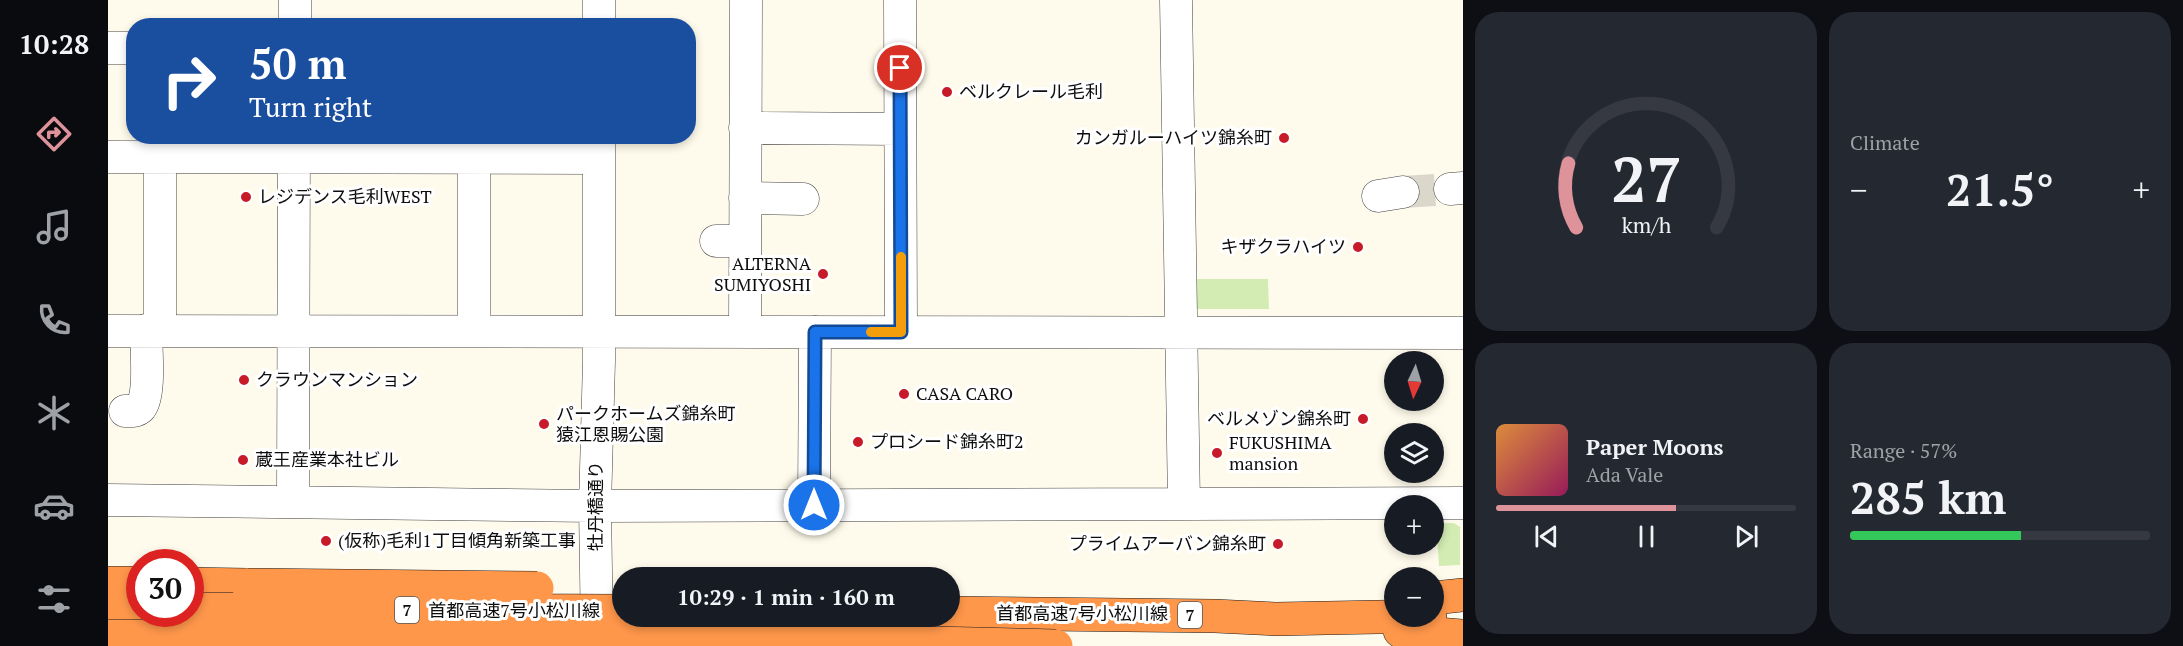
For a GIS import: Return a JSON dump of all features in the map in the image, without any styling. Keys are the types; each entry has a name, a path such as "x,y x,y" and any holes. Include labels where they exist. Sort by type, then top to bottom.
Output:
{"highway":[{"path":"108,583 126,583"},
{"path":"204,584 612,589"},
{"path":"960,595 1090,598 1215,615"},
{"path":"1444,597 1463,595"},
{"path":"1276,619 1384,604"},
{"path":"108,609 126,609"},
{"name":"首都高速7号小松川線","path":"204,609 612,611"},
{"name":"首都高速7号小松川線","path":"960,613 1215,615 1276,619 1384,617"},
{"name":"首都高速7号小松川線","path":"1444,616 1463,616"},
{"path":"1276,619 1463,636"},
{"name":"首都高速7号小松川線","path":"108,636 748,639 1056,646"}],"street":[{"path":"295,0 295,18"},
{"path":"599,0 599,18"},
{"path":"745,331 730,241 745,198 746,0"},
{"path":"900,0 901,332"},
{"path":"1176,0 1184,504"},
{"path":"108,48 126,48"},
{"path":"745,128 900,129"},
{"path":"293,501 294,147"},
{"path":"108,157 160,157 294,147 474,158 599,147"},
{"name":"牡丹橋通り","path":"597,646 595,506 599,331 599,147"},
{"path":"125,411 134,411 141,407 146,394 153,330 160,157"},
{"path":"474,158 474,330"},
{"path":"745,198 803,200"},
{"path":"108,331 1463,333"},
{"path":"814,505 815,332"},
{"path":"108,500 595,506 1463,503"}],"green space":[{"path":"1192,279 1268,279 1269,309 1192,309"},
{"path":"1444,523 1454,523 1460,527 1460,565 1439,566 1438,555 1444,555"}],"tunnel":[{"path":"1403,192 1450,189"}],"slow traffic":[{"path":"871,332 901,332 901,257"}],"place":[{"name":"ベルクレール毛利","path":"947,92"},
{"name":"カンガルーハイツ錦糸町","path":"1284,138"},
{"name":"レジデンス毛利WEST","path":"246,197"},
{"name":"キザクラハイツ","path":"1358,247"},
{"name":"ALTERNA SUMIYOSHI","path":"823,274"},
{"name":"クラウンマンション","path":"244,380"},
{"name":"CASA CARO","path":"904,394"},
{"name":"ベルメゾン錦糸町","path":"1363,419"},
{"name":"パークホームズ錦糸町 猿江恩賜公園","path":"544,424"},
{"name":"プロシード錦糸町2","path":"858,442"},
{"name":"FUKUSHIMA mansion","path":"1217,453"},
{"name":"蔵王産業本社ビル","path":"243,460"},
{"name":"(仮称)毛利1丁目傾角新築工事","path":"326,541"},
{"name":"プライムアーバン錦糸町","path":"1278,544"}],"route":[{"path":"814,505 815,332 901,332 900,68"}]}
